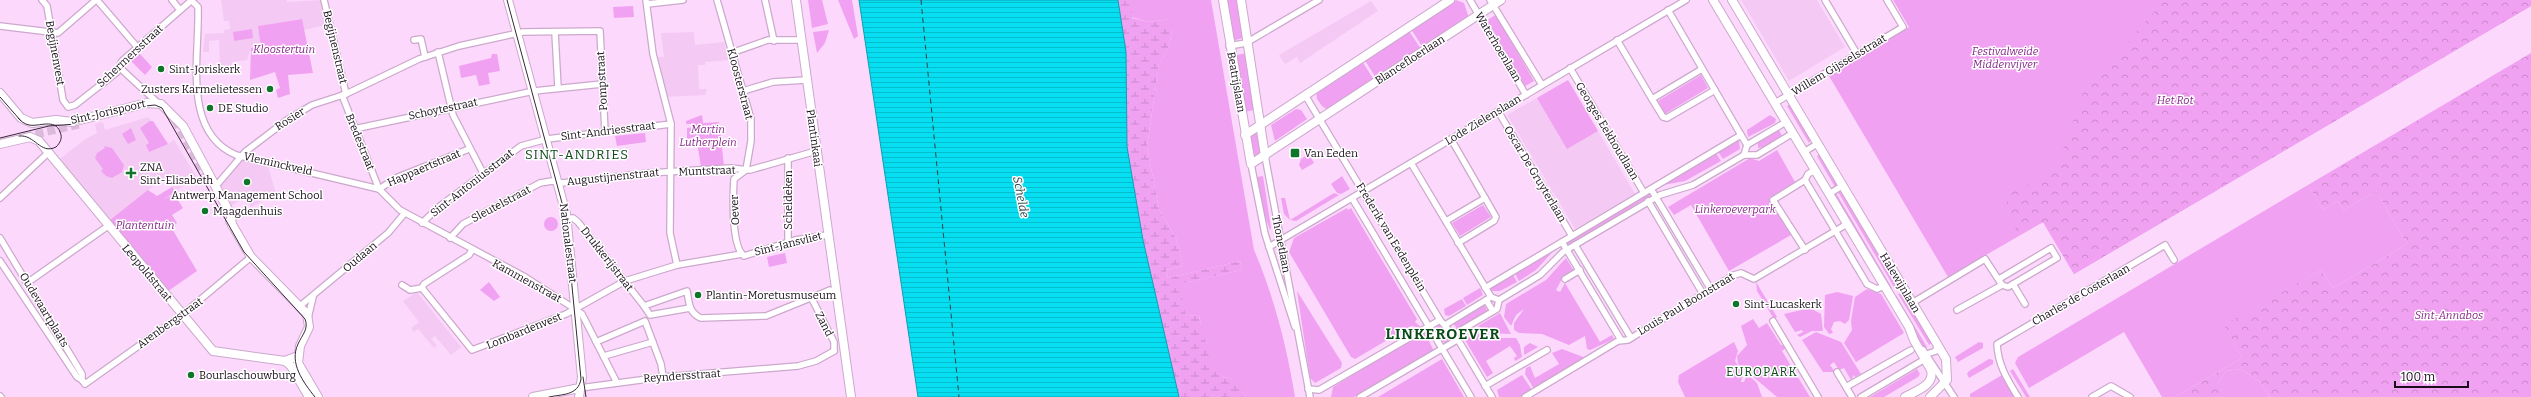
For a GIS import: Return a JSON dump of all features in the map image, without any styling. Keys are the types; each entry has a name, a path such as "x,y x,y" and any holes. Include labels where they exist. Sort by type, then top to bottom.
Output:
{"street":[{"path":"0,26 52,34 58,33 97,0 138,48"},
{"path":"172,0 180,10"},
{"name":"Schermersstraat","path":"67,106 75,105 117,72 119,67 138,48 192,0"},
{"name":"Vleminckveld","path":"192,0 198,7 199,33 196,90 205,124 214,138 226,149 242,156 380,189"},
{"name":"Begijnenstraat","path":"324,0 344,95"},
{"name":"Nationalestraat","path":"508,0 566,219 582,377 579,397"},
{"path":"677,265 670,233 669,172 671,124 648,30 646,2 682,0"},
{"name":"Kloosterstraat","path":"717,0 751,119 751,141 746,170"},
{"path":"765,0 774,41"},
{"name":"Plantinkaai","path":"796,0 827,235"},
{"name":"Beatrijslaan","path":"1223,0 1229,46 1251,164"},
{"name":"Beatrijslaan","path":"1241,0 1246,44 1265,156"},
{"path":"1229,46 1246,44 1319,0"},
{"path":"1245,135 1450,0"},
{"name":"Waterhoenlaan","path":"1470,0 1526,94"},
{"name":"Blancefloerlaan","path":"1251,164 1479,15 1492,2 1501,0"},
{"name":"Lode Zielenslaan","path":"1268,247 1686,0"},
{"name":"Halewijnlaan","path":"1714,0 1926,357"},
{"name":"Halewijnlaan","path":"1732,0 1937,344 1947,364 1948,372 1944,382"},
{"path":"1825,0 1858,54"},
{"name":"Willem Gijsselsstraat","path":"1775,103 1903,27 1888,0"},
{"name":"Begijnenvest","path":"44,1 47,6 63,100 67,106"},
{"name":"Waterhoenlaan","path":"1492,2 1542,85"},
{"path":"1668,10 1747,145"},
{"name":"Rosier","path":"215,187 242,156 287,120 312,105 344,95 425,57 438,52 517,33 600,31"},
{"name":"Pompstraat","path":"600,31 605,132"},
{"path":"555,32 558,88"},
{"path":"414,40 421,39 425,57"},
{"path":"731,53 774,41 801,40"},
{"path":"1617,40 1663,117 1667,118 1715,90"},
{"path":"438,52 450,107 469,148 483,173"},
{"path":"119,67 181,123 230,215 232,225"},
{"name":"Georges Eekhoudlaan","path":"1570,68 1644,193"},
{"path":"1652,99 1702,69"},
{"path":"743,91 773,82 806,80"},
{"name":"Schoytestraat","path":"354,128 533,91 602,84"},
{"name":"Sint-Jorispoort","path":"0,93 18,115 27,122 34,123 56,120 74,122 146,103 158,103"},
{"name":"Bredestraat","path":"344,95 354,128 380,189"},
{"path":"1305,95 1320,119"},
{"name":"Oscar De Gruyterlaan","path":"1498,111 1572,236"},
{"name":"Frederik van Eedenplein","path":"1320,119 1440,320 1455,337 1492,397"},
{"path":"1744,155 1747,145 1786,122"},
{"name":"Sint-Andriesstraat","path":"546,139 671,124"},
{"path":"1445,325 1488,299 1499,300 1540,275 1556,258 1567,250 1648,201 1669,190 1693,185 1744,155 1757,155 1793,134"},
{"path":"1485,288 1741,135"},
{"name":"Leopoldstraat","path":"0,144 26,138 39,141 209,348 218,353 287,362"},
{"name":"Sint-Antoniusstraat","path":"422,223 483,173 520,146 546,139"},
{"path":"1450,139 1496,218 1458,243"},
{"path":"1804,152 1817,144"},
{"name":"Happaertstraat","path":"380,189 398,177 469,148"},
{"path":"746,170 816,151"},
{"path":"0,198 49,152"},
{"name":"Thonetlaan","path":"1265,156 1310,397"},
{"name":"Scheldeken","path":"788,158 788,242"},
{"path":"1411,163 1485,288 1493,311"},
{"name":"Thonetlaan","path":"1251,164 1268,247 1288,312 1297,332"},
{"name":"Muntstraat","path":"669,172 730,168 746,170"},
{"name":"Oever","path":"742,254 738,245 733,207 734,179 746,170"},
{"path":"1805,250 1773,200 1805,180 1808,174 1815,170"},
{"name":"Augustijnenstraat","path":"557,182 669,172"},
{"path":"204,174 251,257 300,306 308,318"},
{"name":"Halewijnlaan","path":"1805,180 1867,284 1877,289 1884,286"},
{"name":"Sleutelstraat","path":"450,238 463,224 540,183 557,182"},
{"path":"1829,194 1842,186"},
{"name":"Kammenstraat","path":"380,189 404,214 525,277 582,314 616,381"},
{"path":"1651,189 1710,288"},
{"name":"Frederik van Eedenplein","path":"1352,198 1471,397"},
{"path":"1446,221 1485,198"},
{"path":"1648,201 1703,294"},
{"name":"Oudaan","path":"300,306 313,297 388,233 404,214"},
{"name":"Drukkerijstraat","path":"566,219 576,220 644,306"},
{"name":"Louis Paul Boonstraat","path":"1525,397 1621,340 1631,338 1703,294 1710,288 1738,273 1754,279 1847,224"},
{"path":"27,283 108,226"},
{"name":"Sint-Jansvliet","path":"677,265 742,254 744,256 788,242 827,235 851,397"},
{"name":"Oudevaartplaats","path":"1,241 82,374 83,382"},
{"path":"1562,242 1621,340"},
{"path":"1575,245 1631,338"},
{"name":"Charles de Costerlaan","path":"2018,397 2001,369 1998,359 1997,344 2165,245 2174,260"},
{"path":"1912,303 1984,258 2002,285 2008,287 2057,258 2051,248 1999,280"},
{"path":"402,285 410,290 422,288 424,284 469,255 472,250"},
{"name":"Arenbergstraat","path":"83,382 182,315 251,257"},
{"name":"Oudevaartplaats","path":"0,261 60,353 77,377 83,382"},
{"name":"Lombardenvest","path":"422,288 472,350 575,309 625,281 677,265"},
{"path":"1565,279 1580,270"},
{"path":"2013,284 2025,304"},
{"path":"1957,310 2002,285"},
{"path":"690,308 650,315 644,306 687,291 690,308 694,315 701,318 766,316 830,290"},
{"path":"311,395 299,367 298,356 309,327 308,318 313,297"},
{"name":"Zand","path":"811,297 834,342 834,351"},
{"path":"1360,397 1442,348 1455,337 1497,309 1499,300"},
{"path":"1308,389 1319,390 1440,320"},
{"path":"596,342 645,321 661,364 663,377"},
{"path":"1773,321 1818,397"},
{"path":"604,356 653,342"},
{"path":"1860,397 1936,351 1937,344"},
{"path":"1485,386 1547,350"},
{"path":"1846,387 1911,350"},
{"path":"834,351 844,354"},
{"name":"Reyndersstraat","path":"580,388 586,389 616,381 748,372 804,366 826,357 834,351"},
{"path":"298,356 287,362 311,395"},
{"path":"1926,357 1954,397"},
{"path":"1926,357 1932,375 1930,382"},
{"path":"1837,372 1852,397"},
{"path":"1905,397 1936,379 1944,382"},
{"path":"1930,397 1944,382"},
{"path":"2092,397 2111,386 2130,397"},
{"path":"533,397 580,388"},
{"path":"1319,390 1322,397"}],"shaded area":[{"path":"221,0 287,0 287,2 321,0 327,25 304,30 301,19 259,26 261,47 251,48 247,60 232,62 232,73 220,74 219,40 209,41 209,52 203,52 205,34 224,33 224,30 230,29 229,21 224,21"},
{"path":"1741,0 1817,0 1845,47 1789,81"},
{"path":"1371,1 1378,11 1300,63 1297,57 1285,64 1279,55"},
{"path":"694,32 695,45 724,42 729,60 705,62 705,65 698,65 699,89 707,89 705,95 665,97 657,57 664,57 661,33"},
{"path":"1568,80 1635,194 1575,229 1507,115"},
{"name":"ZNA Sint-Elisabeth","path":"148,117 168,144 174,140 196,176 175,192 165,177 109,221 63,165 61,158 87,138 97,133 95,124 103,122 105,130"},
{"name":"Antwerp Management School","path":"242,160 268,166 276,194 251,207 245,197 230,207 219,185"},
{"path":"417,292 461,347 451,355 435,336 431,339 437,345 434,348 418,329 414,332 411,328 419,322 403,301"}],"green space":[{"path":"808,0 822,0 828,24 812,28"},
{"path":"838,0 852,0 858,36 854,39"},
{"path":"1118,0 1132,0 1132,18 1149,22 1171,19 1172,32 1168,49 1159,64 1147,147 1159,209 1176,238 1183,266 1166,270 1168,278 1240,261 1242,270 1179,284 1186,315 1199,316 1211,365 1222,376 1240,382 1244,397 1179,397 1143,240 1127,147 1126,52"},
{"path":"1132,0 1211,0 1254,250 1274,304 1288,360 1295,397 1244,397 1242,389 1238,383 1220,375 1211,365 1199,316 1186,315 1178,284 1242,270 1240,261 1168,278 1166,270 1183,266 1176,238 1159,209 1147,147 1159,64 1168,49 1172,32 1170,19 1149,22 1131,17"},
{"path":"1224,0 1238,0 1243,38 1232,41"},
{"path":"1456,0 1464,3 1469,18 1423,48 1411,29"},
{"name":"Het Rot","path":"1893,0 2531,0 2531,6 2074,274 2043,222 1948,277 1829,76 1909,27"},
{"name":"Het Rot","path":"2165,0 2531,0 2531,6 2074,274 2043,222 2020,235 2009,215 2007,205 2008,194 2049,175 2056,169 2084,90"},
{"path":"633,6 634,17 614,18 613,7"},
{"path":"1496,15 1534,81 1525,86 1487,20"},
{"name":"Kloostertuin","path":"302,19 313,73 288,75 290,94 278,98 276,90 280,88 275,72 250,80 251,48 261,47 258,26"},
{"path":"252,29 253,38 234,41 233,32"},
{"path":"829,30 825,43 817,53 813,32"},
{"path":"1409,31 1421,49 1376,78 1364,59"},
{"path":"139,53 152,67 145,75 130,60"},
{"path":"1246,53 1255,110 1243,112 1233,56"},
{"name":"Sint-Annabos","path":"2531,53 2531,397 2270,397 2260,382 2241,369 2226,371 2218,383 2218,397 2175,397 2242,358 2224,325 2321,270 2333,288 2407,244 2376,191 2344,210 2338,201 2323,210 2308,185"},
{"path":"492,54 497,54 500,71 488,73 490,84 479,86 476,75 461,78 459,66 491,58"},
{"path":"1362,61 1374,80 1328,110 1322,106 1317,99 1316,91"},
{"path":"1701,75 1708,88 1665,114 1658,101"},
{"path":"1568,80 1598,131 1567,149 1537,98"},
{"path":"1790,104 1811,140 1809,143 1787,106"},
{"path":"1296,109 1301,110 1307,119 1275,141 1271,125"},
{"name":"Martin Lutherplein","path":"702,115 703,123 719,122 724,166 701,167 697,142 687,140 687,128 694,127 694,124 686,124 686,121"},
{"path":"1770,115 1776,119 1775,123 1748,137 1747,130"},
{"path":"150,121 153,121 168,144 149,152 146,145 149,143 140,128"},
{"path":"131,128 136,140 128,144 122,134"},
{"path":"1779,130 1782,136 1764,147 1758,148 1758,142"},
{"path":"1256,132 1262,152 1254,158 1249,137"},
{"path":"645,133 646,142 617,146 615,136"},
{"path":"1739,140 1740,149 1723,159 1718,152"},
{"path":"104,146 112,148 124,165 122,172 112,178 106,176 101,171 103,169 95,158 97,153 105,148"},
{"name":"Linkeroeverpark","path":"1777,150 1795,182 1769,198 1791,235 1729,271 1691,205 1674,215 1668,207 1750,158 1759,161"},
{"path":"1716,153 1721,161 1685,181 1663,185"},
{"path":"1309,154 1314,163 1302,170 1299,165 1301,159"},
{"path":"1820,154 1837,183 1835,187 1817,156"},
{"path":"1263,176 1271,228 1270,230 1262,207 1257,177"},
{"path":"1342,176 1350,189 1341,194 1337,193 1331,184"},
{"path":"2308,185 2323,210 2338,201 2344,210 2376,191 2407,244 2333,288 2321,270 2225,326 2242,358 2175,397 2162,397 2124,332 2029,388 2015,363 2018,357"},
{"name":"Plantentuin","path":"172,187 175,192 163,200 174,194 183,208 172,215 177,223 171,227 197,271 168,291 112,225 113,224 110,220 148,190 157,196"},
{"path":"1650,192 1652,195 1568,246 1566,242"},
{"path":"1838,192 1842,192 1896,286 1894,287"},
{"path":"1334,193 1339,195 1296,221 1290,220"},
{"path":"1836,193 1892,288 1890,289 1834,195"},
{"path":"1281,198 1285,198 1290,220 1284,214"},
{"path":"1483,205 1491,217 1460,236 1452,223"},
{"path":"1347,208 1348,210 1351,208 1417,319 1415,322 1422,328 1411,326 1355,359 1351,357 1289,252 1294,238"},
{"path":"548,217 554,217 558,221 558,227 554,231 548,231 544,227 544,221"},
{"path":"1557,247 1536,270 1519,281 1514,272"},
{"path":"785,253 787,263 769,267 767,257"},
{"path":"1566,258 1574,271 1563,277 1556,290 1560,292 1565,283 1600,342 1612,335 1614,339 1590,350 1587,349 1585,336 1569,345 1542,334 1519,333 1514,330 1514,323 1524,309 1516,315 1511,326 1504,317 1506,304 1546,280"},
{"path":"1512,273 1517,282 1500,291 1492,291 1490,287"},
{"path":"489,282 500,297 494,301 480,290"},
{"path":"1756,282 1777,317 1774,319 1757,291"},
{"path":"1480,288 1483,295 1467,305 1463,298"},
{"path":"1867,289 1881,294 1904,333 1856,362 1844,343 1852,330 1851,321 1855,297"},
{"path":"1297,291 1342,363 1341,368 1315,383 1310,378"},
{"path":"1837,292 1853,296 1849,320 1845,324 1840,321 1834,322 1831,329 1833,333 1829,334 1824,327 1825,295"},
{"path":"1903,293 1932,343 1929,345 1898,294"},
{"path":"1896,295 1927,347 1923,349 1894,297"},
{"path":"1462,299 1466,306 1449,316 1445,315 1444,309"},
{"path":"1482,306 1485,306 1487,311 1458,330 1452,322"},
{"path":"1810,308 1821,314 1823,331 1812,331 1800,337 1797,335 1803,332 1802,330 1795,332 1784,314"},
{"path":"1500,313 1511,334 1490,333 1478,326"},
{"path":"1753,319 1759,328 1767,323 1781,345 1785,346 1786,348 1782,351 1810,397 1777,397 1738,364 1737,356 1747,345 1741,326"},
{"path":"1442,324 1451,337 1446,343 1442,342 1435,331 1436,326"},
{"path":"1424,331 1434,351 1354,397 1331,397 1333,387"},
{"path":"1816,332 1841,342 1861,374 1855,377 1854,375 1851,380 1844,368 1839,370 1834,362 1830,365 1835,372 1823,372 1802,340"},
{"path":"1477,333 1494,338 1516,338 1520,345 1522,357 1515,361 1514,358 1517,356 1510,346 1486,361 1493,373 1487,377 1465,340"},
{"path":"1734,342 1738,351 1735,361 1743,373 1741,382 1744,382 1747,374 1757,383 1762,397 1685,397 1678,382 1679,375"},
{"path":"1979,342 1983,343 1983,348 1958,362 1955,357"},
{"path":"1530,343 1538,347 1524,355 1524,347"},
{"path":"1562,349 1586,358 1534,389 1525,374 1526,368 1530,366 1535,378 1559,364 1552,353"},
{"path":"1442,359 1464,397 1378,397"},
{"path":"1989,359 1993,360 1993,364 1969,378 1967,374 1969,371"},
{"path":"1917,369 1920,374 1918,377 1884,397 1870,397"},
{"path":"2013,369 2030,397 2026,397 2010,371"},
{"path":"2241,369 2260,382 2270,397 2218,397 2218,383 2226,371"},
{"path":"1522,375 1532,390 1521,397 1499,397 1497,390"},
{"path":"2002,375 2015,397 1970,397 1970,394"}],"water":[{"name":"Schelde","path":"859,0 1118,0 1126,52 1127,147 1143,240 1179,397 918,397"}],"ferry route":[{"path":"921,0 959,397"}],"tunnel":[{"path":"175,120 204,174"},
{"path":"24,137 81,124"}],"tram line":[{"path":"507,0 565,214 581,379 577,389 569,393 549,397"},
{"path":"0,97 21,121"},
{"path":"0,138 49,126 76,124 145,106 155,105 162,108 244,252 305,319 306,329 298,344 295,358 296,365 302,379 315,397"},
{"path":"18,118 29,125 54,125 60,132 61,140 56,147 50,149 41,147 25,136 19,136"},
{"path":"583,377 586,397"}],"place":[{"name":"Sint-Joriskerk","path":"161,69"},
{"name":"Zusters Karmelietessen","path":"270,89"},
{"name":"DE Studio","path":"210,108"},
{"name":"Van Eeden","path":"1295,153"},
{"name":"ZNA Sint-Elisabeth","path":"131,173"},
{"name":"Antwerp Management School","path":"247,182"},
{"name":"Maagdenhuis","path":"205,211"},
{"name":"Plantin-Moretusmuseum","path":"698,295"},
{"name":"Sint-Lucaskerk","path":"1736,304"},
{"name":"Bourlaschouwburg","path":"191,375"}],"district":[{"name":"SINT-ANDRIES","path":"577,154"},
{"name":"LINKEROEVER","path":"1443,334"},
{"name":"EUROPARK","path":"1762,372"}],"park label":[{"name":"Festivalweide Middenvijver","path":"2005,57"}]}
